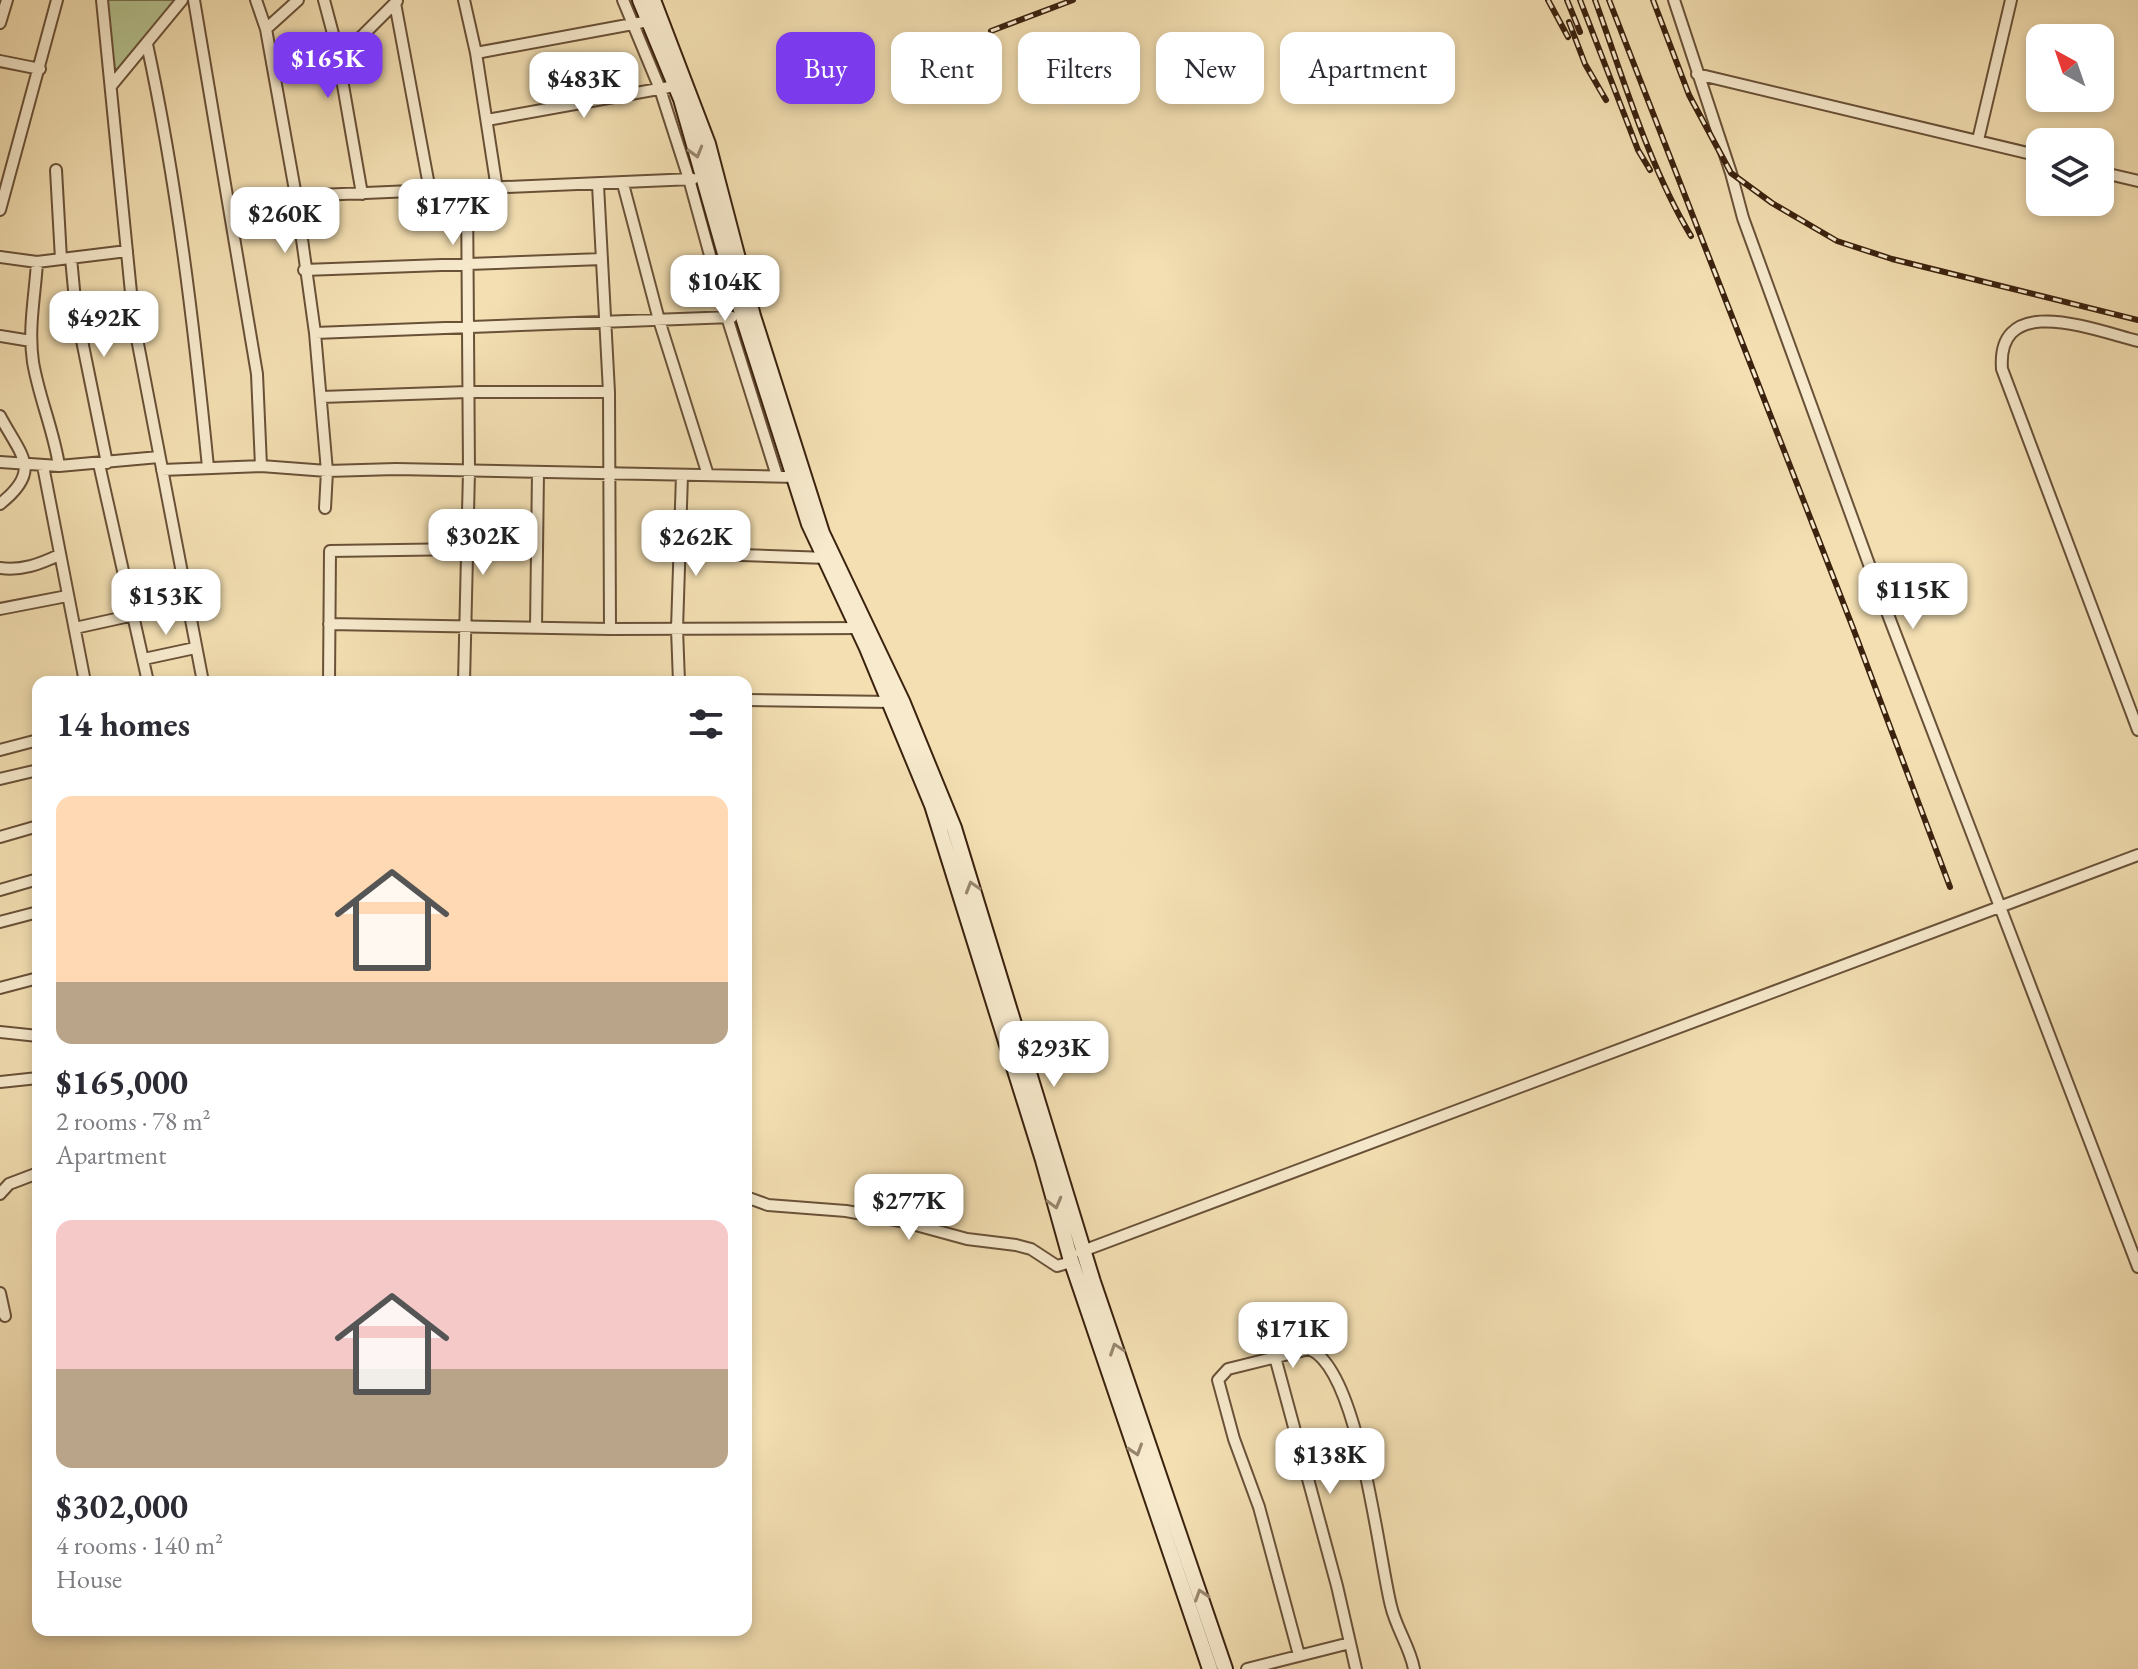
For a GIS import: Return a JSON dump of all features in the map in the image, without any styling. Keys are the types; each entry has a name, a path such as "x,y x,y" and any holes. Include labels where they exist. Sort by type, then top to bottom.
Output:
{"main road":[{"path":"640,0 641,23 675,86 696,179 748,316 828,558 954,828 1093,1282 1225,1669"},
{"path":"653,0 708,144 748,316"},
{"path":"896,702 940,829 1043,1160 1070,1259 1210,1669"}],"street":[{"path":"0,23 7,0"},
{"path":"0,210 2,193 40,69 57,0"},
{"path":"102,0 134,323 202,676"},
{"path":"111,86 182,0"},
{"path":"194,0 257,374 261,466"},
{"path":"256,0 266,29 296,196 315,333 327,471 325,508"},
{"path":"266,29 298,0"},
{"path":"324,0 339,59 362,194"},
{"path":"464,0 476,53 497,189"},
{"path":"623,0 641,23 660,89 696,179 727,317 777,476"},
{"path":"1674,0 1696,61 1697,74 1748,233 1874,578 2138,1267"},
{"path":"1978,140 2011,0"},
{"path":"339,59 397,1"},
{"path":"397,1 430,191"},
{"path":"476,53 641,23"},
{"path":"147,44 168,151 208,467"},
{"path":"0,61 40,69"},
{"path":"1697,74 2026,152"},
{"path":"487,120 675,86"},
{"path":"56,170 66,258 103,464 147,676"},
{"path":"2114,175 2138,181"},
{"path":"296,196 696,179"},
{"path":"623,184 659,320 708,475"},
{"path":"598,185 609,392 610,629"},
{"path":"464,676 469,471 467,190"},
{"path":"0,257 37,262 127,251"},
{"path":"304,270 602,259"},
{"path":"37,262 35,299 30,320 31,341 36,378 59,466"},
{"path":"315,333 748,316"},
{"path":"2138,341 2052,319 2034,321 2020,327 2007,340 2001,355 2002,369 2138,730"},
{"path":"0,336 31,341"},
{"path":"321,397 468,392 609,392"},
{"path":"0,416 26,466 21,485 0,504"},
{"path":"0,462 59,466 159,457"},
{"path":"43,466 84,676"},
{"path":"162,470 261,466 327,471 396,469 799,477"},
{"path":"536,628 538,472"},
{"path":"679,676 677,629 682,475"},
{"path":"329,676 329,553 332,549 467,549"},
{"path":"679,553 828,558"},
{"path":"0,568 37,566 59,555"},
{"path":"0,609 67,596"},
{"path":"75,628 134,615"},
{"path":"329,624 610,629 861,628"},
{"path":"144,659 195,648"},
{"path":"752,700 896,702"},
{"path":"0,750 32,742"},
{"path":"0,779 32,771"},
{"path":"0,837 32,828"},
{"path":"752,1199 768,1205 820,1207 869,1214 967,1239 1024,1247 1057,1266 1085,1250 2138,855"},
{"path":"0,890 32,881"},
{"path":"0,922 32,914"},
{"path":"0,988 32,980"},
{"path":"0,1032 32,1035"},
{"path":"0,1082 32,1079"},
{"path":"0,1194 9,1184 32,1175"},
{"path":"0,1293 5,1316"},
{"path":"1299,1655 1259,1507 1234,1439 1218,1380 1228,1369 1309,1349 1318,1352 1333,1374 1356,1429 1391,1607 1414,1669"},
{"path":"1275,1357 1337,1586 1356,1669"},
{"path":"1247,1669 1350,1643"}],"green space":[{"path":"106,0 181,0 122,73 113,67"}],"railway":[{"path":"991,31 1073,0"},
{"path":"1548,0 1568,37"},
{"path":"1567,0 1580,32"},
{"path":"1580,0 1638,150 1650,170"},
{"path":"1595,0 1662,181 1691,236"},
{"path":"1609,0 1950,887"},
{"path":"1653,0 1689,95 1731,173 1772,203 1837,241 1892,259 2138,320"},
{"path":"1569,22 1585,64 1606,100"}]}
